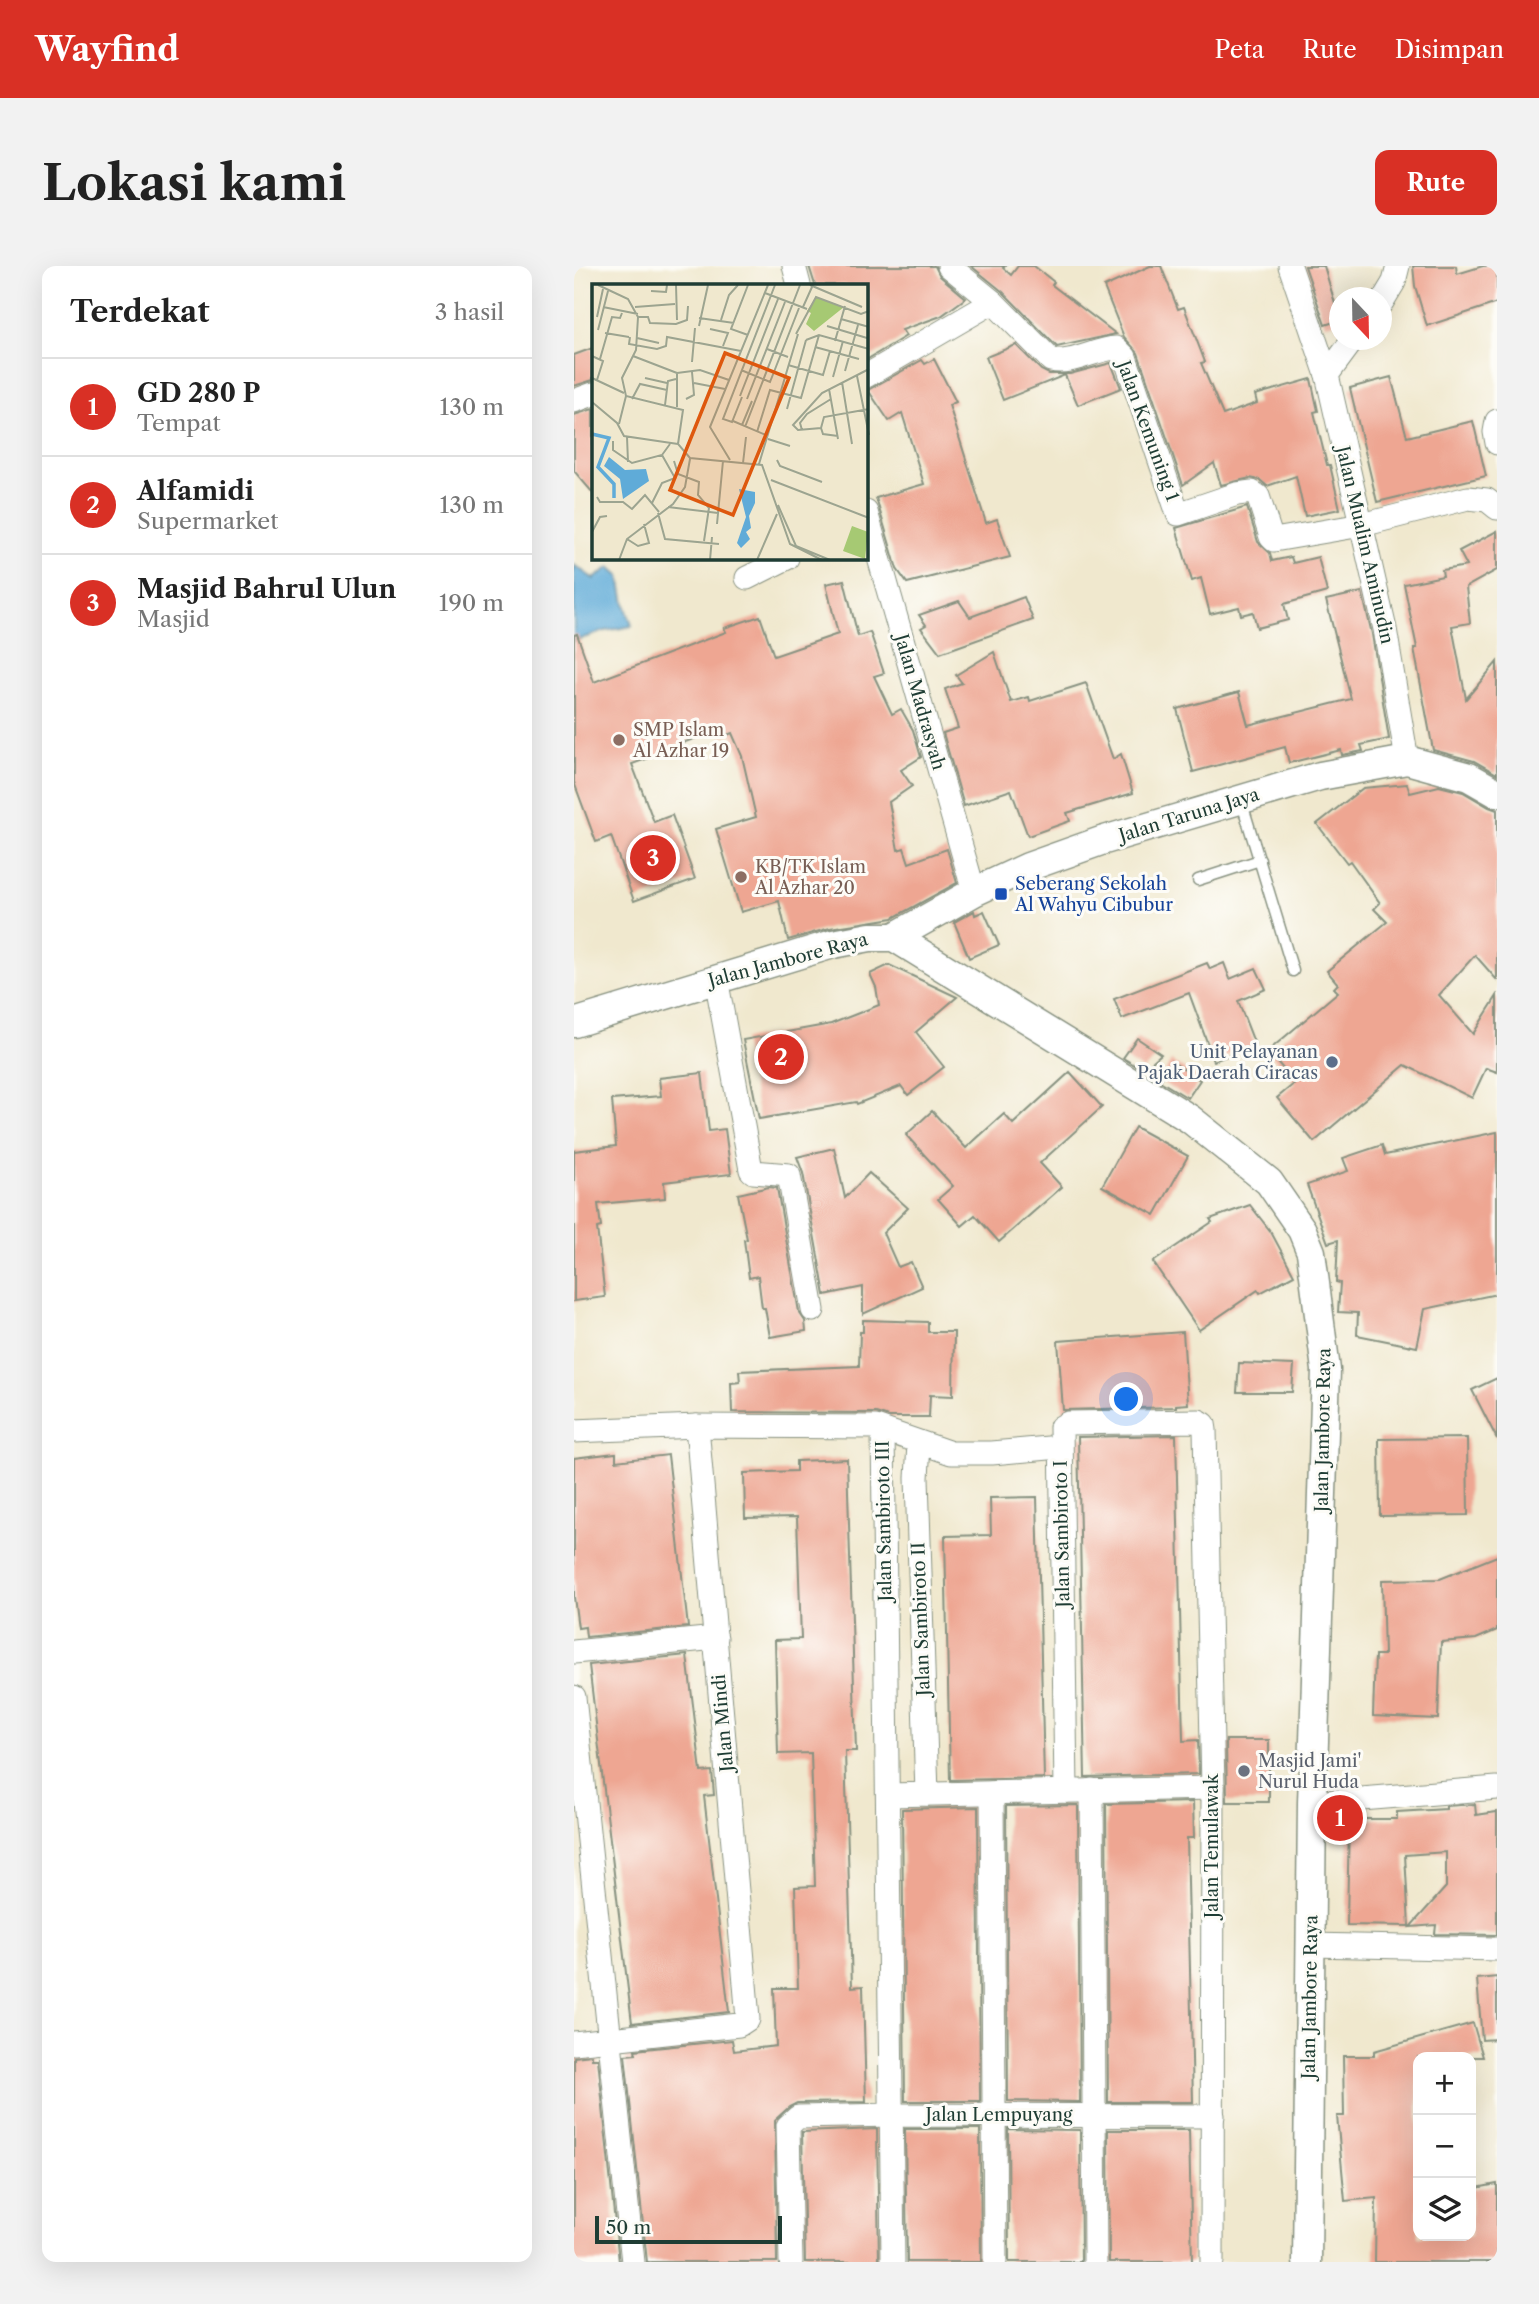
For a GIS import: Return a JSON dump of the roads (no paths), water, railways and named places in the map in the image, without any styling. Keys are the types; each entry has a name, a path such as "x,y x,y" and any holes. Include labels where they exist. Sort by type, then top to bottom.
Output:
{"street":[{"path":"793,266 799,284"},
{"path":"868,375 993,302 949,266"},
{"name":"Jalan Mualim Aminudin","path":"1290,266 1327,374 1385,629 1407,760"},
{"path":"1391,287 1398,266"},
{"name":"Jalan Kemuning 1","path":"993,302 1051,360 1061,363 1102,349 1116,348 1125,357 1178,514 1249,492 1258,496 1273,540 1362,525"},
{"path":"1327,374 1345,350"},
{"path":"574,401 592,394"},
{"path":"1497,421 1497,443"},
{"path":"1362,525 1468,498 1487,500 1497,508"},
{"name":"Jalan Madrasyah","path":"868,520 974,892"},
{"path":"747,578 784,560"},
{"name":"Jalan Taruna Jaya","path":"894,937 974,892 1028,867 1089,845 1320,776 1407,760 1469,777 1497,793"},
{"name":"Jalan Jambore Raya","path":"574,1023 832,944 870,936 894,937 1190,1119 1269,1182 1301,1230 1311,1252 1326,1370 1312,1804 1307,2262"},
{"path":"716,978 751,1170 789,1175 813,1310"},
{"name":"Jalan Sambiroto I","path":"1066,1791 1061,1427 1068,1423 1199,1421 1204,1424 1205,1430"},
{"name":"Jalan Sambiroto III","path":"574,1431 698,1426 876,1427 883,1433 893,2262"},
{"name":"Jalan Mindi","path":"611,2039 738,2025 748,2020 698,1426"},
{"path":"881,1430 951,1454 1060,1447"},
{"name":"Jalan Temulawak","path":"1205,1430 1213,1788 1212,2262"},
{"name":"Jalan Sambiroto II","path":"919,1444 917,1478 927,1794"},
{"path":"574,1652 716,1638"},
{"path":"574,1697 633,2262"},
{"path":"888,1795 1213,1788"},
{"path":"1312,1804 1497,1788"},
{"path":"1092,1790 1095,2262"},
{"path":"992,1793 995,2262"},
{"path":"1311,1945 1497,1949"},
{"path":"574,2043 611,2039"},
{"name":"Jalan Lempuyang","path":"791,2262 788,2126 798,2117 1213,2116"}],"lane":[{"path":"1241,799 1293,971"},
{"path":"1198,880 1260,860"}],"water":[{"path":"574,565 594,579 610,567 620,576 632,626 574,641"}],"place":[{"name":"SMP Islam Al Azhar 19","path":"619,740"},
{"name":"Masjid Bahrul Ulun","path":"653,858"},
{"name":"KB/TK Islam Al Azhar 20","path":"741,877"},
{"name":"Seberang Sekolah Al Wahyu Cibubur","path":"1001,894"},
{"name":"Alfamidi","path":"781,1057"},
{"name":"Unit Pelayanan Pajak Daerah Ciracas","path":"1332,1062"},
{"name":"Masjid Jami' Nurul Huda","path":"1244,1771"},
{"name":"GD 280 P","path":"1340,1818"}]}
